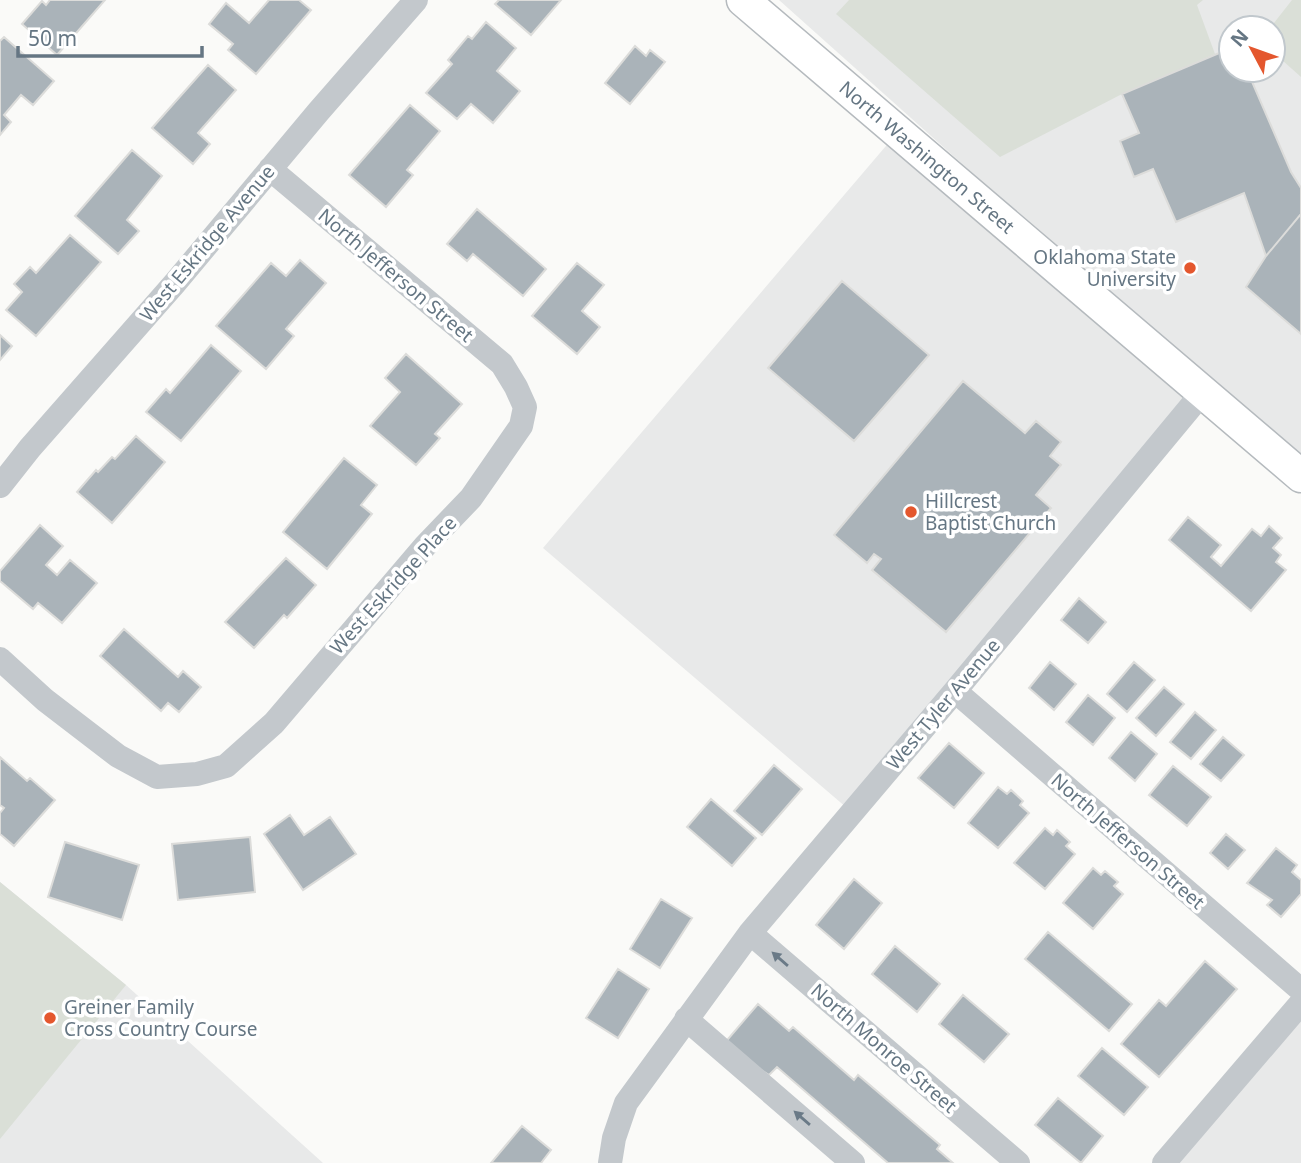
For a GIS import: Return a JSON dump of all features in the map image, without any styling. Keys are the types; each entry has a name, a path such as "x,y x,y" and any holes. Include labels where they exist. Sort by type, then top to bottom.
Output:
{"main road":[{"name":"North Washington Street","path":"743,0 1301,476"}],"street":[{"name":"West Eskridge Avenue","path":"0,486 416,0"},
{"name":"North Jefferson Street","path":"270,169 502,364 516,387"},
{"name":"West Eskridge Place","path":"0,659 45,700 118,756 156,776 197,774 226,766 274,723 425,546 471,498 521,426 525,407 516,387"},
{"name":"West Tyler Avenue","path":"610,1163 614,1138 626,1103 750,933 1203,392"},
{"name":"North Jefferson Street","path":"955,691 1301,990"},
{"name":"North Monroe Street","path":"750,933 1018,1163"},
{"path":"1164,1163 1296,1018"},
{"path":"686,1019 853,1163"}],"shaded area":[{"name":"Oklahoma State University","path":"779,0 1301,0 1301,467"},
{"path":"849,0 1203,0 1197,5 1215,54 1122,94 1000,157 836,14"},
{"path":"1292,0 1301,0 1301,77 1287,64 1287,14 1281,14"},
{"name":"Hillcrest Baptist Church","path":"897,133 1201,393 847,808 543,548"},
{"path":"0,882 126,985 323,1163 0,1163"},
{"name":"Greiner Family Cross Country Course","path":"0,882 126,985 0,1139"},
{"path":"1301,1006 1301,1163 1164,1163"}],"building":[{"path":"50,0 105,0 57,55 22,24 42,1 46,5"},
{"path":"269,0 299,0 311,10 256,74 228,50 233,44 209,24 226,3 249,23"},
{"path":"499,0 561,0 531,35 495,4"},
{"path":"486,22 516,48 497,71 520,91 493,123 471,104 457,119 426,93 452,64 448,60 468,36 472,39"},
{"path":"4,37 54,81 33,105 21,95 4,115 11,122 0,135 0,41"},
{"path":"635,46 646,56 650,50 665,62 630,104 605,83"},
{"path":"1217,54 1217,84 1253,84 1291,172 1301,188 1301,214 1266,256 1244,193 1176,222 1153,169 1134,177 1120,141 1139,133 1122,94"},
{"path":"208,65 236,90 198,133 210,144 193,164 152,128"},
{"path":"410,105 440,131 407,170 413,175 386,207 349,175"},
{"path":"132,150 162,176 127,220 139,231 118,254 75,216"},
{"path":"477,209 546,269 523,296 473,254 467,261 447,244"},
{"path":"1301,214 1301,334 1246,287 1266,256"},
{"path":"70,235 101,262 36,336 6,310 22,292 14,284 30,267 36,273"},
{"path":"300,260 326,283 286,329 294,336 266,369 216,326 271,263 286,276"},
{"path":"577,263 604,285 582,311 600,327 577,354 532,316"},
{"path":"842,281 929,355 854,441 768,368"},
{"path":"0,335 12,346 0,360"},
{"path":"211,345 241,371 181,441 146,412 166,389 170,393"},
{"path":"406,354 462,404 435,434 440,438 416,465 370,426 400,392 385,378"},
{"path":"963,381 1025,433 1036,421 1061,442 1050,456 1061,465 1036,495 1051,508 946,632 872,570 881,559 874,554 867,563 834,535"},
{"path":"136,436 165,462 112,523 77,492 96,470 98,472 112,457 115,459"},
{"path":"344,458 377,485 361,505 372,514 327,569 283,532"},
{"path":"1188,517 1221,545 1211,557 1221,566 1252,529 1261,536 1269,526 1282,538 1273,548 1281,555 1276,562 1286,570 1251,611 1169,540"},
{"path":"40,525 63,546 46,565 57,575 70,560 97,583 62,623 38,603 33,609 0,581 0,571"},
{"path":"286,558 316,585 287,618 284,615 254,648 225,622"},
{"path":"1079,598 1106,622 1088,643 1061,620"},
{"path":"124,629 178,677 183,671 201,687 179,712 168,703 161,711 100,656"},
{"path":"1050,662 1076,684 1054,710 1029,688"},
{"path":"1134,662 1155,680 1127,712 1107,694"},
{"path":"1164,687 1184,704 1156,736 1136,718"},
{"path":"1088,695 1115,718 1093,745 1066,722"},
{"path":"1195,712 1216,730 1191,759 1170,742"},
{"path":"1131,732 1157,754 1135,781 1109,758"},
{"path":"1223,737 1244,755 1221,781 1200,764"},
{"path":"949,743 984,773 954,808 918,778"},
{"path":"0,757 27,781 30,778 55,800 14,846 0,834 0,813 4,808 0,805"},
{"path":"774,765 802,789 762,835 734,811"},
{"path":"1173,766 1211,797 1187,826 1149,795"},
{"path":"998,787 1007,794 1011,790 1023,801 1020,805 1029,813 998,848 968,823"},
{"path":"711,799 756,838 732,866 687,827"},
{"path":"290,815 304,835 330,817 356,854 303,890 264,834"},
{"path":"1045,828 1053,835 1057,830 1070,842 1066,846 1075,854 1045,889 1014,863"},
{"path":"1226,834 1245,850 1228,869 1210,853"},
{"path":"250,837 255,892 178,900 172,844"},
{"path":"65,842 139,865 122,920 48,897"},
{"path":"1276,848 1297,865 1292,872 1301,880 1301,894 1281,917 1267,905 1272,900 1247,883"},
{"path":"1093,868 1101,875 1105,871 1118,882 1114,886 1123,894 1093,929 1063,903"},
{"path":"854,879 882,903 844,949 816,925"},
{"path":"661,899 692,918 660,968 630,949"},
{"path":"1048,932 1132,1004 1109,1031 1025,959"},
{"path":"895,946 940,984 917,1012 872,974"},
{"path":"1205,961 1237,989 1159,1077 1121,1044 1159,1000 1166,1006"},
{"path":"618,969 649,989 618,1038 586,1018"},
{"path":"963,995 1009,1034 984,1062 939,1024"},
{"path":"758,1004 789,1031 793,1027 854,1080 858,1075 940,1145 937,1149 953,1163 888,1163 777,1067 769,1075 722,1046"},
{"path":"1102,1048 1148,1087 1124,1115 1078,1076"},
{"path":"1058,1098 1103,1136 1081,1163 1035,1125"},
{"path":"522,1126 551,1150 541,1163 491,1163"}],"place":[{"name":"Oklahoma State University","path":"1190,268"},
{"name":"Hillcrest Baptist Church","path":"911,512"},
{"name":"Greiner Family Cross Country Course","path":"50,1018"}]}
